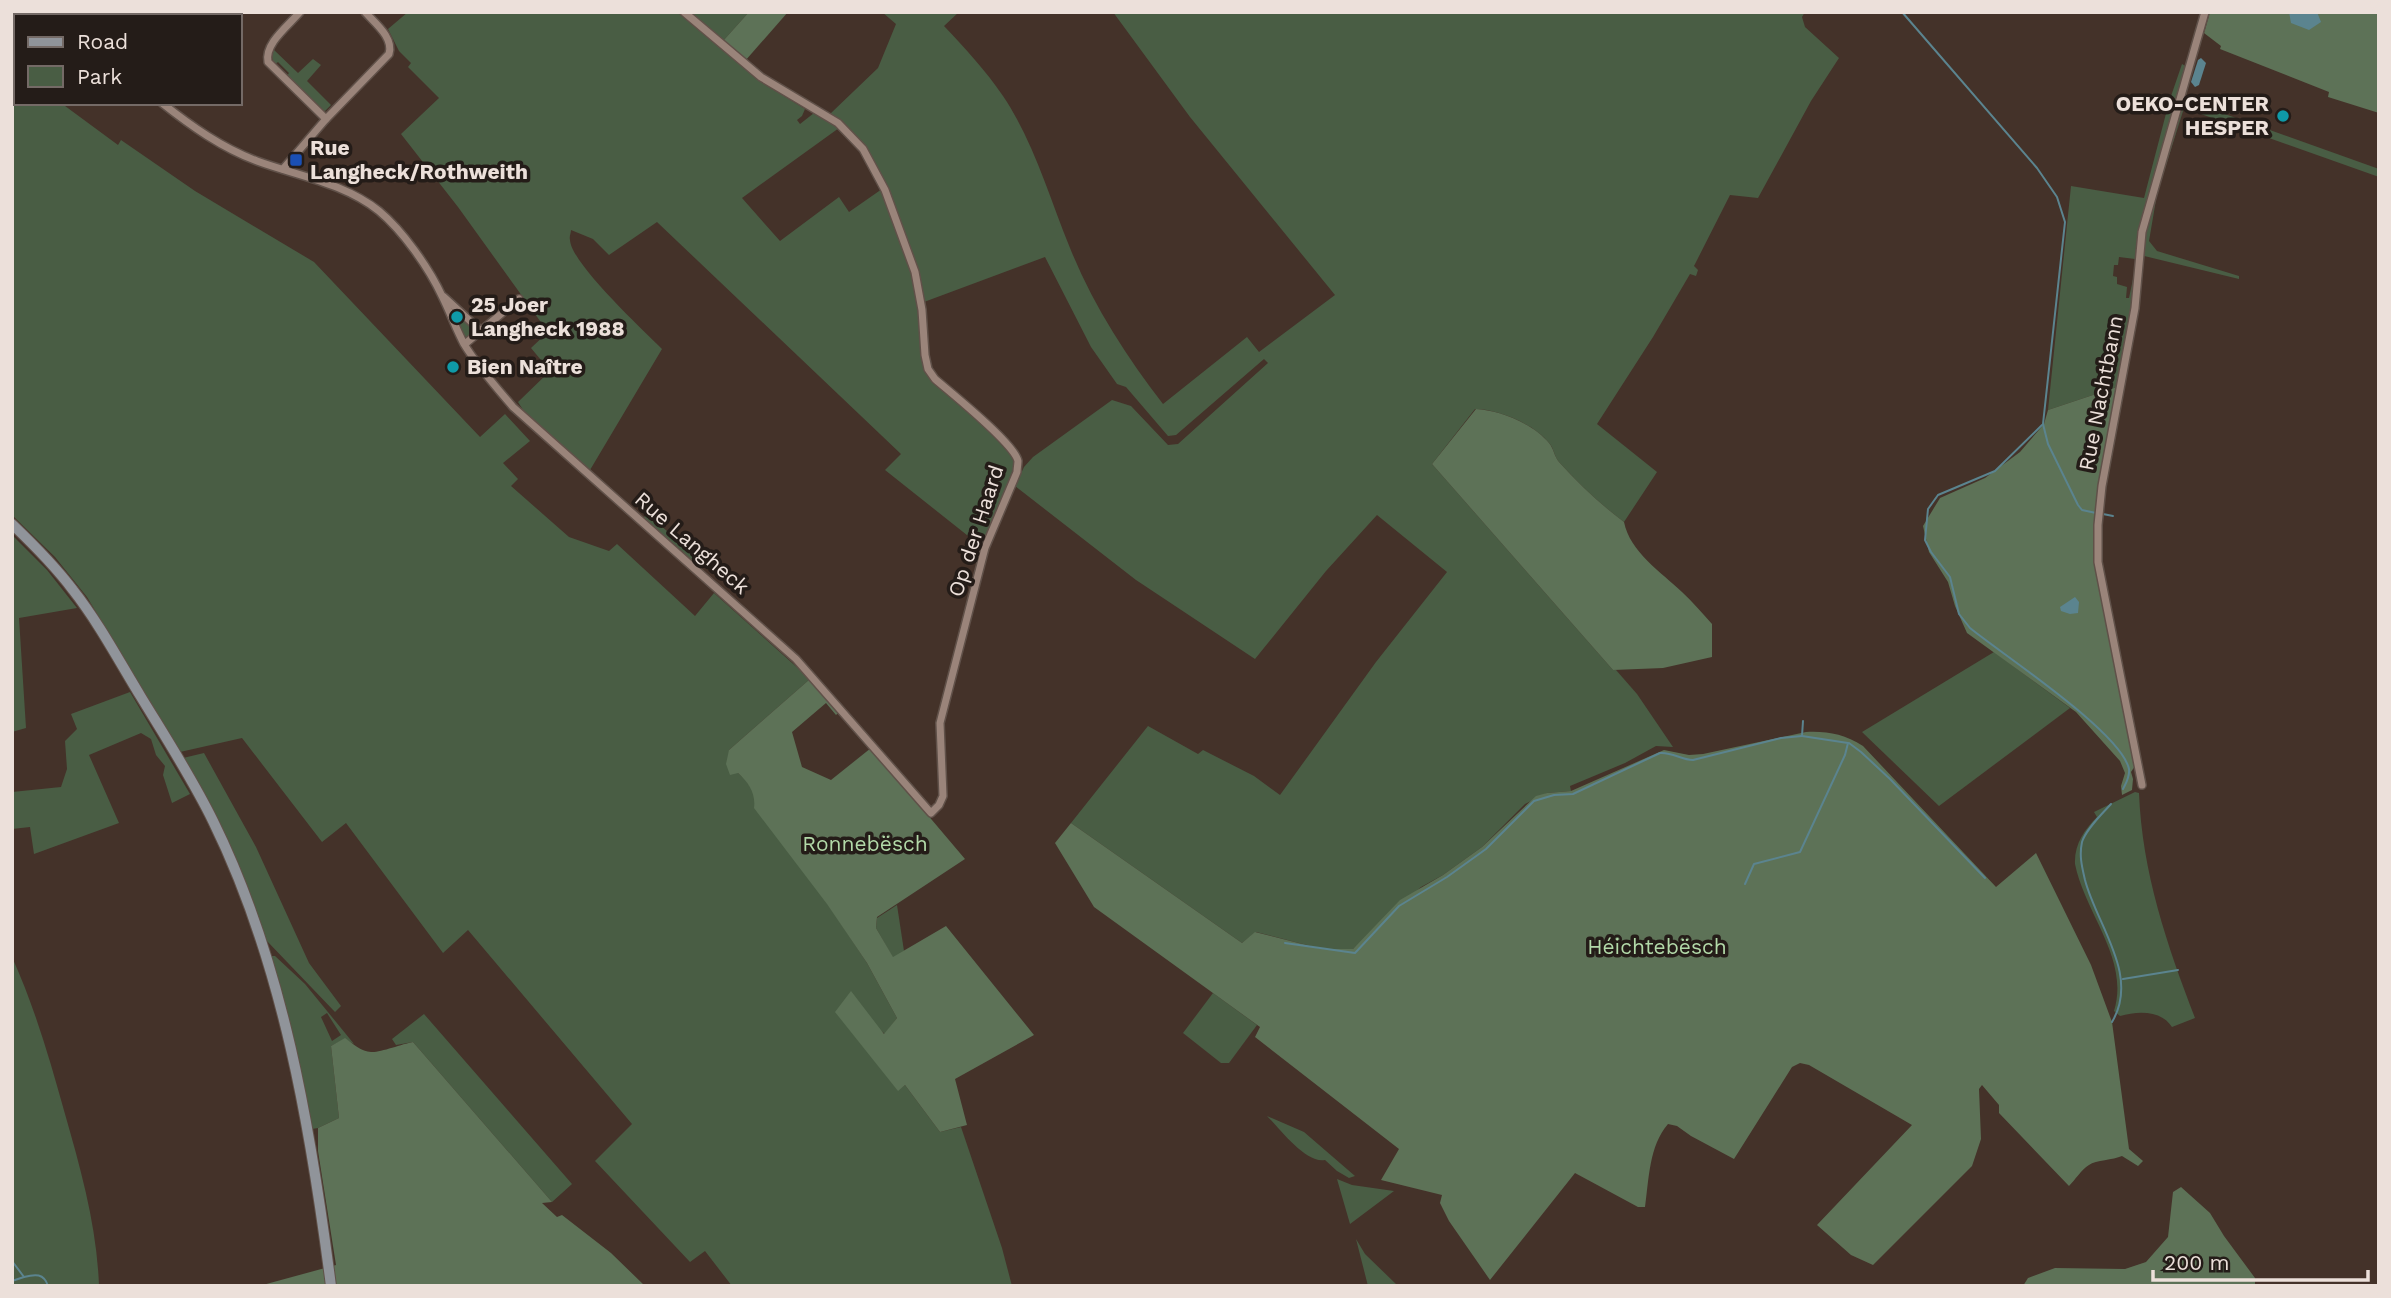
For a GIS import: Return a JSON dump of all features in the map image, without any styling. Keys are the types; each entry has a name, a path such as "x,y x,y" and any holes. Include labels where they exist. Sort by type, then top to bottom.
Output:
{"main road":[{"path":"12,524 56,568 98,626 200,794 233,865 264,947 313,1152 331,1286"}],"street":[{"path":"300,12 270,47 268,62 326,119"},
{"path":"283,169 326,119 389,54 390,40 365,12"},
{"name":"Op der Haard","path":"684,12 761,77 838,123 863,149 884,190 915,272 928,369 935,379 994,432 1018,462 1017,472 985,548 940,723 943,796 931,813"},
{"name":"Rue Nachtbann","path":"2142,785 2098,562 2098,525 2106,455 2135,308 2142,232 2205,12"},
{"name":"Rue Langheck","path":"165,105 197,130 226,146 255,160 330,185 379,211 401,234 441,294 465,344 491,382 513,407 796,659 931,813"},
{"name":"Rue Langheck","path":"441,294 481,331"},
{"path":"465,344 519,299"}],"green space":[{"path":"408,12 677,12 761,82 805,109 797,120 800,124 814,113 839,128 742,198 780,241 839,197 849,212 882,189 915,281 925,364 1011,455 1015,465 982,547 885,470 901,454 657,222 609,255 593,239 571,230 573,251 582,264 609,296 662,349 590,470 523,410 518,402 550,371 531,348 548,332 458,207 401,134 439,98 408,67 411,63 399,51 388,29"},
{"path":"688,12 749,12 723,41"},
{"path":"749,12 788,12 745,61 723,41"},
{"path":"882,12 959,12 944,26 990,78 1014,114 1024,132 1089,290 1123,349 1163,404 1247,337 1259,352 1335,295 1190,117 1113,12 1805,12 1802,17 1805,27 1839,58 1811,101 1758,198 1730,195 1694,266 1698,270 1696,276 1690,274 1597,424 1657,472 1624,522 1598,501 1557,460 1551,445 1542,436 1505,415 1475,409 1432,464 1637,694 1673,747 1656,746 1625,763 1570,786 1571,791 1547,793 1525,804 1482,847 1421,887 1353,949 1322,949 1256,932 1242,943 1071,823 1148,726 1198,754 1203,750 1254,776 1280,795 1376,662 1447,572 1377,515 1326,571 1255,659 1136,580 1015,486 1024,467 1033,457 1112,400 1131,406 1168,445 1178,444 1268,363 1264,359 1176,435 1168,436 1126,387 1117,384 1091,347 1045,257 924,302 872,160 854,135 830,114 878,68 896,24"},
{"path":"2210,12 2379,12 2379,113 2328,97 2329,92 2220,49 2221,46 2204,33"},
{"path":"273,49 298,73 313,59 321,65 307,81 331,105 325,111 286,77 289,73 278,62 274,65 271,53"},
{"path":"14,51 14,105 64,105 118,145 121,140 195,191 314,262 480,437 505,414 530,441 503,463 518,479 511,486 569,537 609,551 617,544 695,616 714,593 810,679 729,750 738,773 745,779 867,963 897,1018 885,1034 845,1001 836,1012 898,1090 905,1085 940,1132 961,1127 1012,1286 732,1286 705,1251 690,1262 595,1161 632,1124 468,930 443,953 346,823 322,842 242,738 180,752 87,597 55,557 12,515"},
{"path":"2182,64 2189,68 2180,98 2379,169 2379,177 2184,108 2157,194 2149,241 2157,251 2239,276 2239,279 2136,254 2135,259 2119,257 2118,265 2114,265 2113,276 2117,277 2117,284 2127,287 2126,298 2129,298 2133,279 2138,279 2120,386 2048,410 2071,186 2144,198 2169,102"},
{"path":"455,309 475,330 468,338 464,336 452,311"},
{"path":"2120,386 2106,455 2098,562 2139,760 2131,772 2132,790 2122,795 2121,786 2125,773 2120,761 2076,712 1967,633 1948,582 1929,552 1923,526 1940,498 1985,478 2020,452 2044,424 2048,410"},
{"path":"1476,409 1516,419 1551,445 1557,460 1598,501 1624,522 1627,533 1639,552 1712,624 1712,657 1663,668 1613,670 1432,464"},
{"path":"647,514 694,554 695,567 682,551 643,518"},
{"path":"12,535 47,570 77,608 19,618 26,728 12,732"},
{"path":"1994,652 2070,708 1939,806 1862,732"},
{"name":"Ronnebësch","path":"810,679 839,712 836,715 826,703 792,732 802,767 831,780 871,748 965,859 877,917 876,928 893,957 946,926 1034,1035 955,1079 967,1125 940,1132 905,1085 898,1091 835,1012 851,991 884,1034 897,1018 867,963 827,904 754,808 753,793 748,785 738,773 730,775 726,764 729,750"},
{"path":"130,692 190,794 172,803 163,775 165,766 156,755 151,739 141,733 89,755 119,823 34,854 30,827 12,829 12,792 61,787 67,769 65,741 77,729 71,714"},
{"name":"Héichtebësch","path":"1806,732 1835,734 1863,746 1996,887 2036,853 2091,965 2112,1022 2129,1149 2143,1161 2138,1166 2122,1156 2092,1163 2069,1186 1999,1113 1999,1105 1982,1085 1979,1089 1981,1139 1972,1166 1873,1265 1851,1255 1817,1225 1912,1125 1809,1065 1800,1063 1792,1067 1734,1159 1677,1126 1668,1124 1653,1153 1645,1207 1638,1207 1575,1173 1490,1280 1449,1221 1440,1203 1442,1195 1381,1180 1399,1149 1255,1037 1260,1027 1094,907 1055,843 1071,823 1242,943 1255,932 1322,949 1353,949 1400,900 1443,875 1482,847 1536,796 1571,791 1664,750 1689,755 1703,754"},
{"path":"204,753 256,847 309,963 341,1006 335,1012 266,940 238,865 212,808 183,758"},
{"path":"2135,792 2139,793 2145,851 2158,908 2195,1018 2172,1027 2162,1017 2149,1013 2120,1016 2114,1011 2116,973 2075,864 2076,850 2081,838 2097,817 2094,812"},
{"path":"897,905 904,951 893,958 876,928 877,918"},
{"path":"271,956 275,956 305,984 354,1044 345,1039 331,1046 339,1118 312,1129","holes":["327,1013 341,1035 332,1041 321,1017"]},
{"path":"12,957 42,1034 77,1156 92,1220 99,1286 12,1286"},
{"path":"1213,993 1257,1025 1229,1063 1221,1063 1183,1033"},
{"path":"424,1014 572,1184 552,1202 413,1042 396,1045 392,1039"},
{"path":"345,1038 368,1052 413,1042 552,1202 542,1203 557,1217 562,1215 611,1253 645,1286 259,1286 336,1265 318,1151 318,1128 339,1118 331,1046"},
{"path":"1267,1116 1304,1132 1355,1176 1349,1178 1325,1160 1310,1157"},
{"path":"1337,1179 1352,1185 1394,1191 1350,1224"},
{"path":"2181,1187 2210,1213 2255,1278 2255,1286 2023,1286 2028,1278 2055,1268 2125,1269 2146,1262 2168,1237 2173,1192"},
{"path":"1356,1239 1365,1254 1398,1286 1368,1286"}],"water":[{"path":"2289,12 2317,12 2321,22 2309,30 2291,23"},
{"path":"2201,58 2206,63 2199,85 2195,87 2191,82"},
{"path":"2075,597 2079,602 2078,613 2061,611 2060,607"}],"waterway":[{"path":"1902,12 2037,168 2057,197 2065,222 2043,424 2048,444 2078,505 2082,510 2096,513"},
{"path":"2042,425 1995,471 1938,495 1928,509 1925,540 1950,577 1959,614 1970,628 2084,715 2121,753 2129,769 2123,789"},
{"path":"2103,514 2113,516"},
{"path":"1745,884 1754,864 1800,852 1845,755 1848,743 1802,736 1803,721"},
{"path":"1285,943 1355,953 1399,906 1486,849 1534,801 1554,795 1573,794 1660,753 1693,760 1781,738 1802,736"},
{"path":"1849,743 1890,779 1985,878"},
{"path":"2111,804 2087,832 2082,842 2081,861 2085,880 2119,969 2119,1004 2112,1022"},
{"path":"2123,979 2178,970"},
{"path":"12,1261 24,1277 39,1276 48,1286"},
{"path":"12,1281 24,1277"}],"place":[{"name":"OEKO-CENTER HESPER","path":"2283,116"},
{"name":"Rue Langheck/Rothweith","path":"296,160"},
{"name":"25 Joer Langheck 1988","path":"457,317"},
{"name":"Bien Naître","path":"453,367"}]}
